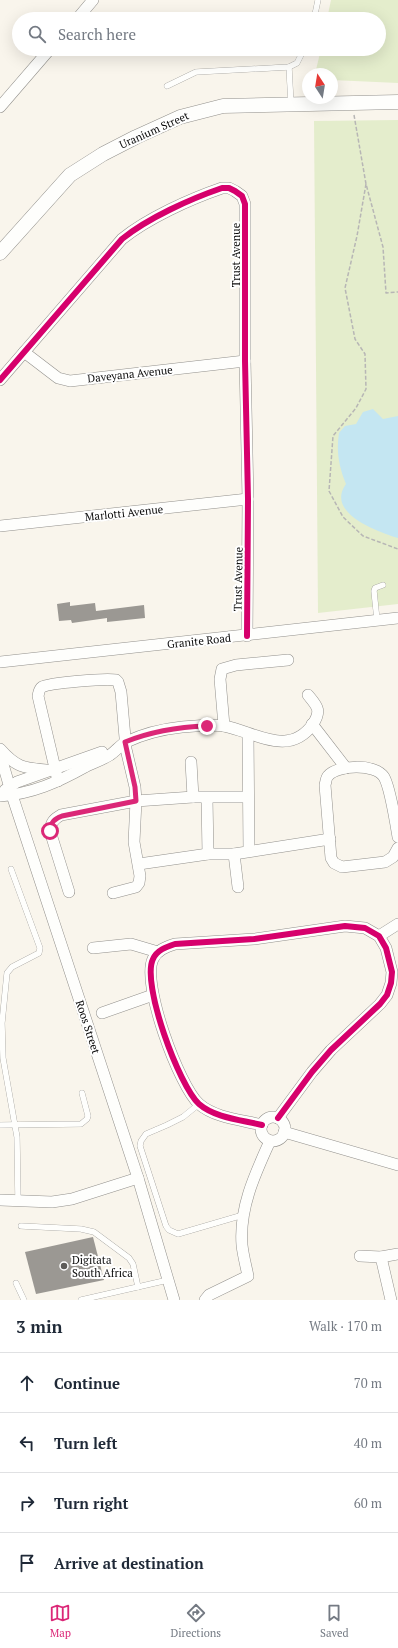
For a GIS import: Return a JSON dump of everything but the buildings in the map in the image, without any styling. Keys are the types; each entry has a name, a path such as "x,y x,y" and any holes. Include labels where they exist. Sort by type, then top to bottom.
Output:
{"street":[{"path":"83,12 93,0"},
{"path":"0,107 44,56"},
{"name":"Uranium Street","path":"0,253 70,175 86,164 136,137 180,117 214,107 398,102"},
{"name":"Trust Avenue","path":"0,380 122,239 148,221 222,188 229,188 242,196 245,204 245,361 248,499 247,636"},
{"name":"Daveyana Avenue","path":"24,352 58,378 70,381 245,361"},
{"name":"Marlotti Avenue","path":"0,526 248,499"},
{"name":"Granite Road","path":"0,662 247,636 398,618"},
{"path":"224,726 220,679 222,669 236,665 288,660"},
{"path":"58,781 51,769 38,696 41,688 47,685 116,680 121,692 125,742 135,787 136,801 134,842 140,876 139,883 136,887 113,893"},
{"path":"0,795 11,791 22,794 58,781 110,755 125,742 157,731 181,727 224,726 277,741 286,741 299,737 312,724 318,711 308,695"},
{"path":"312,724 346,768"},
{"path":"248,734 249,851"},
{"path":"0,748 11,761 20,767 51,769"},
{"path":"11,791 17,782 105,751 116,749"},
{"name":"Roos Street","path":"0,754 138,1178 174,1300"},
{"path":"191,762 193,797"},
{"path":"398,838 385,778 374,768 365,767 346,768 331,773 326,780 331,858 334,863 342,868 385,862 394,857 398,848"},
{"path":"69,892 50,831 51,824 54,819 62,816 136,801 193,797 248,797"},
{"path":"207,798 208,854"},
{"path":"139,864 208,854 234,854 330,839"},
{"path":"234,854 238,887"},
{"path":"379,936 398,924"},
{"path":"262,1125 215,1114 199,1104 192,1097 162,1031 150,978 150,966 153,958 165,947 175,944 254,939 345,926 365,928 379,936 386,948 392,972 390,989 380,1004 331,1050 312,1072 278,1118"},
{"path":"93,948 132,944 158,952"},
{"path":"102,1013 153,995"},
{"path":"268,1118 278,1118 283,1123 284,1132 278,1140 270,1141 262,1133 262,1125 268,1118"},
{"path":"284,1132 398,1165"},
{"path":"205,1300 209,1295 248,1276 242,1247 243,1215 256,1172 270,1141"},
{"path":"0,1200 52,1202 72,1199 138,1178"},
{"path":"360,1256 381,1257 398,1254"},
{"path":"381,1257 392,1300"}],"lane":[{"path":"315,12 318,0"},
{"path":"167,86 196,72 289,67 297,63 300,56"},
{"path":"289,67 291,104"},
{"path":"377,620 374,591 375,588 383,585"},
{"path":"12,869 40,948 39,953 12,967 7,973 2,1023 3,1058 17,1137 18,1201"},
{"path":"0,1126 64,1125 84,1122 88,1119 88,1116 82,1093"},
{"path":"199,1104 183,1117 146,1134 141,1141 140,1146 166,1226 169,1230 178,1234 243,1215"},
{"path":"21,1226 81,1229 94,1232 129,1258 133,1264 138,1287"},
{"path":"81,1300 168,1280"},
{"path":"16,1282 24,1300"}],"path":[{"path":"352,103 366,184 383,247 386,293 398,292"},
{"path":"366,184 357,236 345,288 355,338 365,354 366,389 356,408 334,436 329,491 343,517 363,536 398,549"}],"green space":[{"path":"331,0 398,0 398,83 338,80 338,68 316,68 319,56 386,56 386,12 328,12"},
{"path":"398,120 398,604 318,613 314,121"}],"water":[{"path":"373,409 383,419 398,416 398,538 378,531 357,520 342,504 341,494 346,484 339,459 339,433 345,426 356,424 363,412"}],"cycle path":[{"path":"0,380 122,239 132,231 170,210 222,188 229,188 242,196 245,204 245,361 248,499 247,636"},
{"path":"262,1125 229,1118 205,1109 191,1094 172,1057 157,1011 152,989 151,971 153,959 159,951 175,944 254,939 345,926 365,928 379,936 386,948 392,972 391,983 387,995 380,1004 331,1050 312,1072 278,1118"}],"place":[{"name":"Digitata South Africa","path":"64,1266"}],"route":[{"path":"50,831 51,824 54,819 62,816 136,801 135,787 125,742 157,731 181,727 207,726"}]}
